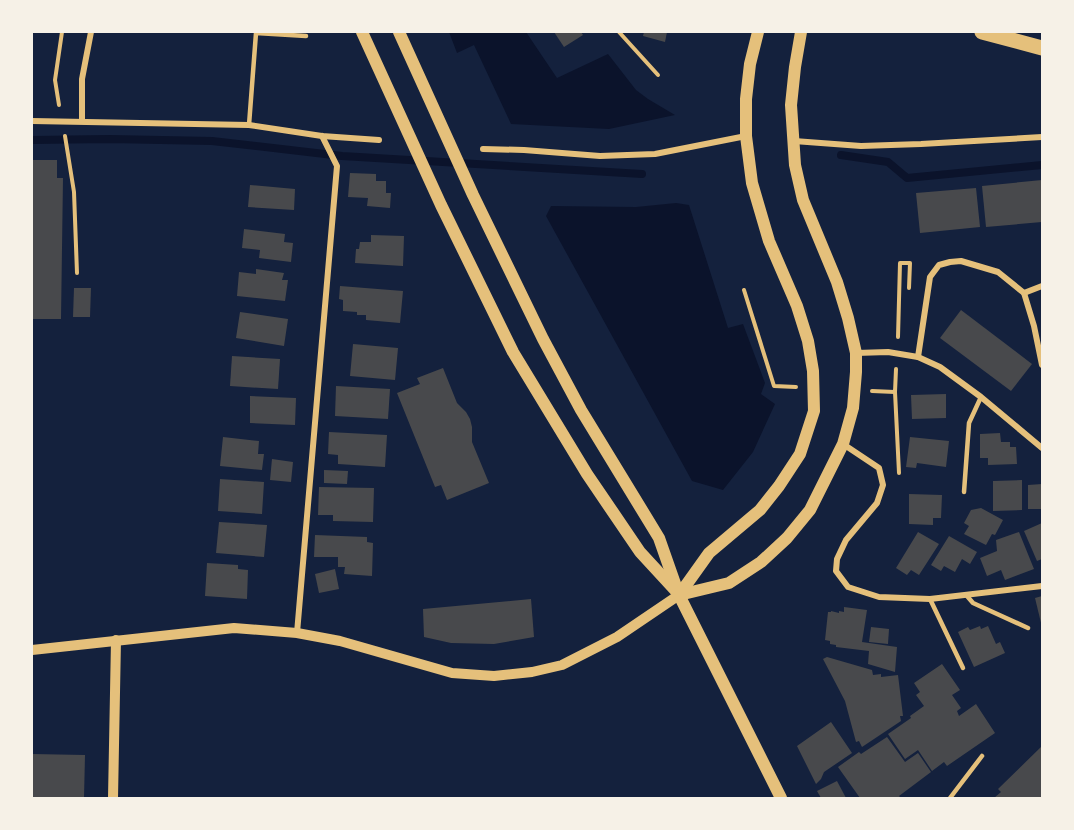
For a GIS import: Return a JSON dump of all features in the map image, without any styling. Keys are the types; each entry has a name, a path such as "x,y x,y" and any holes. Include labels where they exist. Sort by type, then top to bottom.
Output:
{"main road":[{"path":"362,32 441,205 513,352 587,474 640,552 680,595"},
{"path":"399,32 473,195 543,339 610,459 659,538 680,595 781,798"},
{"path":"680,595 709,553 760,510 779,486 800,454 814,411 813,371 808,341 797,306 769,241 752,183 746,136 746,99 750,64 758,32"},
{"path":"680,595 729,583 761,562 787,538 810,510 843,444 853,408 856,353 848,318 837,282 803,200 795,165 791,105 801,32"},
{"path":"982,32 1042,48"}],"street":[{"path":"82,121 82,79 91,32"},
{"path":"32,121 249,125 322,136 379,140"},
{"path":"297,633 337,166 322,136"},
{"path":"483,149 600,156 655,154 746,136"},
{"path":"793,141 861,146 1042,137"},
{"path":"918,357 930,277 939,265 962,261 998,272 1024,292 1042,365"},
{"path":"1024,292 1042,286"},
{"path":"856,353 888,352 918,357 940,367 981,397 1042,448"},
{"path":"843,444 879,468 883,485 877,503 846,540 837,559 836,571 848,586 879,597 930,599 1042,586"},
{"path":"32,650 234,628 297,633 340,641 452,673 494,676 532,672 562,665 617,637 680,595"},
{"path":"112,798 116,640"}],"lane":[{"path":"249,125 256,33 306,36"},
{"path":"964,492 969,423 981,397"},
{"path":"967,596 973,603 1028,628"},
{"path":"930,599 963,668"},
{"path":"950,798 982,756"}],"path":[{"path":"61,113 55,80 62,32"},
{"path":"619,32 658,75"},
{"path":"64,136 74,192 77,273"},
{"path":"899,308 900,262 910,262 909,293"},
{"path":"744,290 772,380"},
{"path":"895,392 900,481"}],"water":[{"path":"449,32 526,32 557,78 608,54 636,90 675,115 609,129 511,124 474,45 457,53"},
{"path":"676,203 689,205 728,328 743,324 765,383 761,394 775,404 753,452 723,490 692,481 546,216 551,206 636,207"}],"building":[{"path":"554,32 581,32 583,35 564,47"},
{"path":"644,32 667,32 665,42 643,36"},
{"path":"32,160 57,160 57,178 63,178 61,319 32,319"},
{"path":"350,173 376,174 376,181 386,181 386,193 391,193 390,208 367,206 368,198 348,197"},
{"path":"1042,180 1042,222 986,227 982,186"},
{"path":"250,185 295,189 294,210 248,207"},
{"path":"976,188 980,227 920,233 916,193"},
{"path":"244,229 285,234 284,242 293,243 291,262 259,258 260,250 242,248"},
{"path":"371,235 404,236 403,266 355,263 356,249 359,249 360,242 371,242"},
{"path":"256,269 284,273 282,280 288,280 285,301 237,296 239,272 256,274"},
{"path":"340,286 403,291 400,323 366,320 366,315 343,311 343,300 339,299"},
{"path":"74,288 91,288 90,317 73,317"},
{"path":"961,310 1032,364 1011,391 940,338"},
{"path":"240,312 288,319 284,346 236,338"},
{"path":"353,344 398,348 395,380 350,376"},
{"path":"232,356 280,359 278,389 230,386"},
{"path":"443,368 457,403 470,419 472,442 489,483 447,500 441,485 435,487 397,393 420,384 417,378"},
{"path":"336,386 390,389 388,419 335,416"},
{"path":"946,394 946,418 912,419 911,395"},
{"path":"250,396 296,398 295,425 250,423"},
{"path":"329,432 387,435 385,467 338,464 338,455 328,454"},
{"path":"1000,433 1001,442 1010,442 1010,447 1016,447 1017,464 988,465 988,458 980,458 980,434"},
{"path":"223,437 259,441 258,454 264,454 262,470 220,466"},
{"path":"910,437 949,441 946,467 917,463 916,468 906,467"},
{"path":"272,459 293,462 291,482 270,480"},
{"path":"324,470 348,471 347,484 324,483"},
{"path":"220,479 264,482 262,514 218,511"},
{"path":"1022,480 1022,510 993,511 993,481"},
{"path":"1042,484 1042,509 1028,509 1028,485"},
{"path":"319,487 374,488 373,522 333,521 333,515 318,515"},
{"path":"909,494 942,495 941,518 933,518 933,525 909,524"},
{"path":"981,508 1003,520 995,535 992,534 986,545 964,534 969,526 964,523 971,510"},
{"path":"219,522 267,525 264,557 216,553"},
{"path":"1042,523 1042,559 1037,561 1024,531"},
{"path":"918,532 939,544 919,575 911,570 907,575 896,568"},
{"path":"1019,532 1034,569 1005,580 1001,570 987,576 980,558 997,551 996,540"},
{"path":"315,535 367,537 367,542 373,543 372,576 344,574 345,567 338,567 338,557 314,557"},
{"path":"949,536 977,552 970,564 962,559 955,572 944,566 941,571 931,565"},
{"path":"207,563 238,565 238,569 248,570 247,599 205,596"},
{"path":"335,569 339,589 319,593 315,574"},
{"path":"1042,596 1042,627 1035,598"},
{"path":"531,599 534,637 494,644 451,643 424,637 423,609"},
{"path":"844,607 867,610 862,642 897,647 895,672 868,664 869,651 836,647 830,644 830,641 825,640 828,612 844,612"},
{"path":"980,626 981,629 988,626 996,644 1000,642 1005,653 974,667 958,632 968,627 970,630"},
{"path":"871,627 889,629 888,644 869,642"},
{"path":"827,657 872,670 873,675 881,674 881,677 898,675 903,716 900,716 901,721 862,747 859,741 856,742 845,701 823,659"},
{"path":"942,664 960,690 952,695 961,708 957,711 959,716 976,704 995,733 947,766 944,762 932,771 918,750 905,759 888,734 924,706 916,695 920,692 914,683"},
{"path":"831,722 852,753 824,772 816,784 797,746"},
{"path":"887,737 905,762 918,753 931,772 899,796 901,798 860,798 838,767 859,752 861,754"},
{"path":"1042,746 1042,798 994,798 1001,792 998,789"},
{"path":"32,754 85,755 84,798 32,798"},
{"path":"837,781 846,798 821,798 817,791"}],"waterway":[{"path":"32,140 212,141 342,156 642,174"},
{"path":"841,155 888,162 907,178 1042,165"}]}
